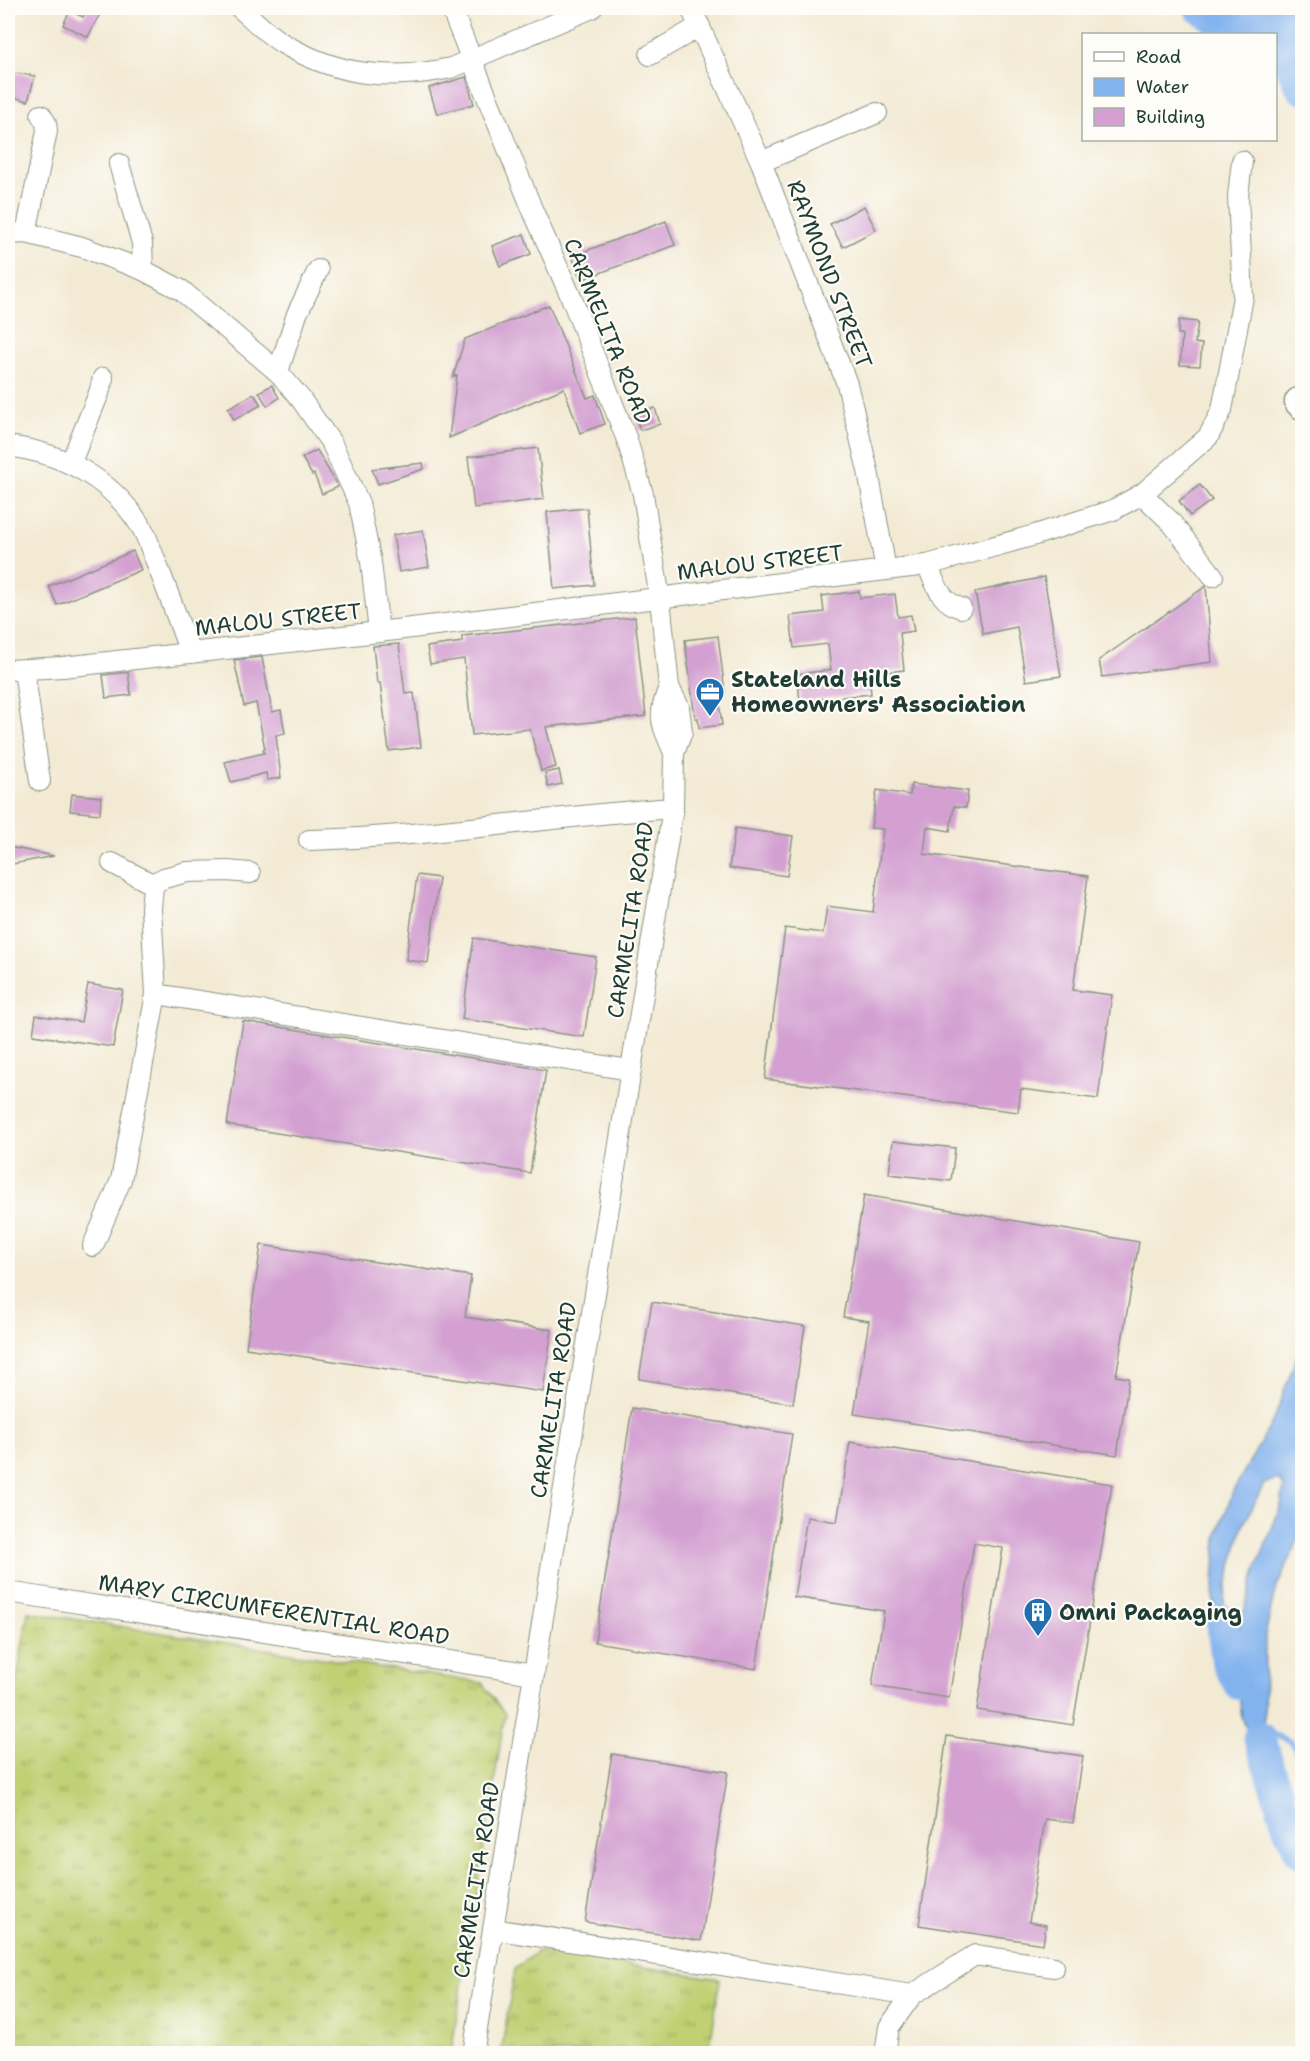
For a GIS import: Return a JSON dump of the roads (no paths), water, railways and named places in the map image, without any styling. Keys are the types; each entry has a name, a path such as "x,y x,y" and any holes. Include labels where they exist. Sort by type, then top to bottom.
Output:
{"street":[{"path":"240,8 280,42 328,66 375,76 426,74 451,68 591,8"},
{"name":"CARMELITA ROAD","path":"451,8 571,297 627,440 644,494 660,599 669,687 679,707 682,732 674,753 672,808 473,2054"},
{"name":"RAYMOND STREET","path":"692,8 761,162 847,384 868,471 886,570"},
{"path":"650,56 700,26"},
{"path":"761,162 877,112"},
{"path":"41,115 46,123 47,131 17,233 82,246 143,270 181,290 278,372 300,398 332,444 359,503 371,562 379,632"},
{"name":"MALOU STREET","path":"16,670 190,654 927,566 1035,536 1113,510 1142,494 1208,438 1222,410 1243,297 1238,196 1242,161"},
{"path":"119,164 142,243 143,270"},
{"path":"278,372 297,314 318,270"},
{"path":"70,462 103,378"},
{"path":"8,446 28,449 70,462 100,480 124,503 142,527 190,654"},
{"path":"1142,494 1172,522 1213,576"},
{"path":"927,566 941,594 950,605 961,608"},
{"path":"16,670 40,781"},
{"path":"309,840 354,839 605,812 672,808"},
{"path":"112,862 154,885"},
{"path":"93,1246 121,1180 156,994 151,908 154,885 164,878 187,872 250,873"},
{"path":"156,994 630,1070"},
{"name":"MARY CIRCUMFERENTIAL ROAD","path":"8,1592 534,1674"},
{"path":"493,1929 912,1995"},
{"path":"885,2054 889,2028 912,1995 975,1955 1054,1967"}],"water":[{"path":"1200,8 1293,8 1302,13 1302,88 1288,61 1277,55 1277,33 1238,33"},
{"path":"1302,1341 1302,1532 1275,1591 1265,1635 1264,1742 1270,1773 1289,1828 1242,1718 1233,1649 1257,1567 1281,1505 1284,1486 1278,1479 1264,1484 1242,1528 1224,1597 1227,1661 1213,1598 1217,1537 1233,1491 1275,1417"}],"waterway":[{"path":"1200,8 1238,33"},
{"path":"1277,55 1288,61 1302,88"},
{"path":"1222,1620 1227,1661 1239,1684"},
{"path":"1259,1725 1264,1730 1292,1742 1302,1767"},
{"path":"1259,1737 1289,1828 1302,1854"}],"place":[{"name":"Stateland Hills Homeowners' Association","path":"710,718"},
{"name":"Omni Packaging","path":"1038,1638"}]}
